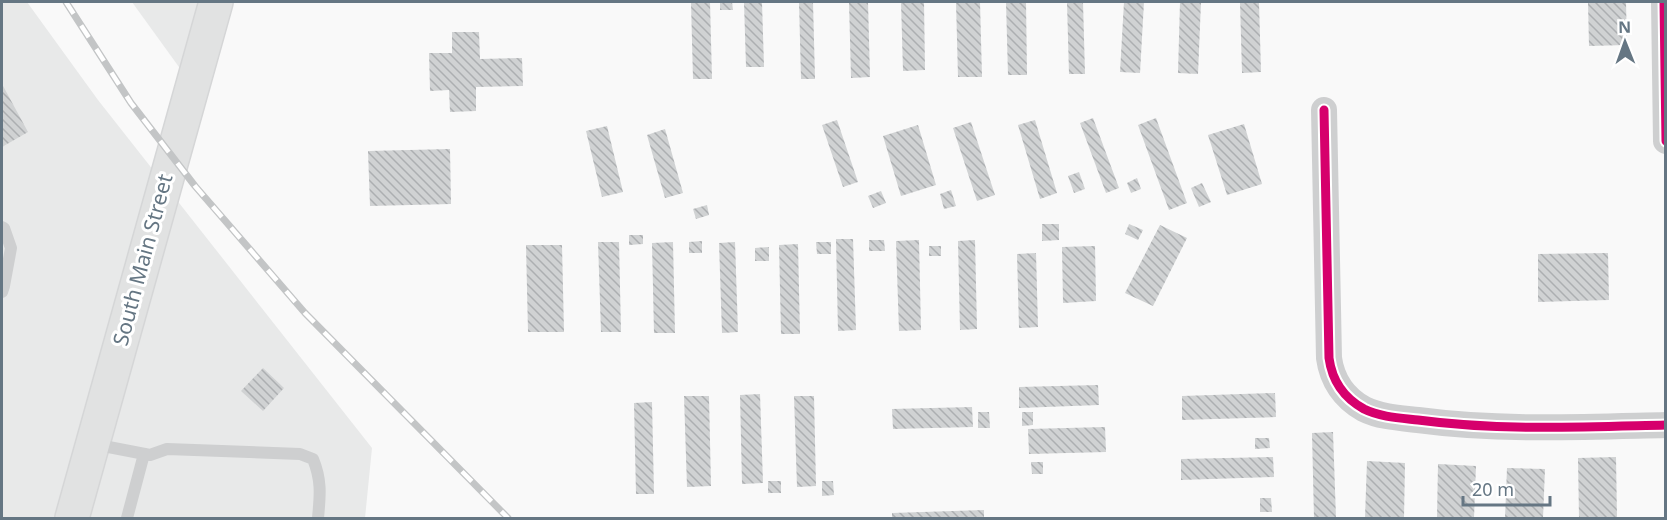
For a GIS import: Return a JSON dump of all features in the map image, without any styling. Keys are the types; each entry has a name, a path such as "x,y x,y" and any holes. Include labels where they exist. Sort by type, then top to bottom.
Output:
{"main road":[{"name":"South Main Street","path":"72,519 216,2"}],"street":[{"path":"1664,2 1665,141"},
{"path":"1324,110 1329,358 1333,376 1349,398 1363,408 1380,415 1434,423 1525,428 1665,426"}],"lane":[{"path":"2,227 11,248 2,291"},
{"path":"92,444 150,455 168,449 300,454 313,459 317,470 321,486 318,519"},
{"path":"127,519 144,454"}],"shaded area":[{"path":"2,2 27,2 98,100 372,448 365,518 2,518"},
{"path":"132,2 216,2 192,85"}],"building":[{"path":"691,2 710,2 712,79 693,79"},
{"path":"720,2 732,2 733,10 720,10"},
{"path":"744,2 762,2 764,67 746,67"},
{"path":"799,2 813,2 815,79 801,79"},
{"path":"849,2 868,2 870,77 851,78"},
{"path":"901,2 924,2 925,70 903,71"},
{"path":"956,2 980,2 982,77 958,77"},
{"path":"1006,2 1026,2 1027,75 1008,75"},
{"path":"1067,2 1083,2 1085,74 1069,74"},
{"path":"1124,2 1144,2 1140,73 1120,72"},
{"path":"1180,2 1201,2 1198,74 1178,73"},
{"path":"1240,2 1259,2 1261,72 1242,73"},
{"path":"1588,2 1626,2 1627,45 1589,46"},
{"path":"452,32 479,32 480,59 522,58 523,86 476,87 476,111 450,112 449,90 430,91 429,53 452,53"},
{"path":"2,84 28,132 2,147"},
{"path":"1093,118 1119,188 1106,193 1080,123"},
{"path":"1156,118 1187,203 1169,210 1138,125"},
{"path":"837,120 858,182 843,187 822,125"},
{"path":"1035,120 1057,193 1040,199 1018,125"},
{"path":"971,122 995,195 977,201 953,128"},
{"path":"1244,124 1262,184 1227,195 1208,135"},
{"path":"918,125 936,185 901,196 883,136"},
{"path":"607,126 623,192 602,197 586,131"},
{"path":"665,129 683,193 665,198 647,135"},
{"path":"450,149 451,204 370,206 368,151"},
{"path":"1079,172 1085,189 1074,193 1068,176"},
{"path":"1137,178 1141,189 1131,193 1127,183"},
{"path":"1202,183 1211,202 1199,207 1191,188"},
{"path":"951,190 956,206 944,209 940,194"},
{"path":"881,191 886,203 873,208 868,196"},
{"path":"707,205 709,215 696,219 693,209"},
{"path":"1042,224 1059,224 1059,240 1042,241"},
{"path":"1129,224 1143,230 1138,240 1125,234"},
{"path":"1160,225 1187,238 1153,306 1125,293"},
{"path":"629,235 643,235 643,244 629,245"},
{"path":"836,239 853,239 856,330 838,331"},
{"path":"869,240 884,240 885,251 869,251"},
{"path":"919,240 921,330 899,331 896,241"},
{"path":"975,240 977,329 960,330 958,241"},
{"path":"702,241 702,253 689,253 689,242"},
{"path":"598,242 619,242 621,332 601,332"},
{"path":"673,242 675,333 654,333 652,243"},
{"path":"735,242 738,332 722,333 719,243"},
{"path":"816,242 831,242 831,254 817,254"},
{"path":"798,244 800,334 781,334 779,245"},
{"path":"526,245 562,245 564,332 528,332"},
{"path":"929,246 941,246 941,256 929,256"},
{"path":"1095,246 1096,301 1063,303 1062,247"},
{"path":"769,247 769,261 755,261 755,248"},
{"path":"1036,253 1038,327 1019,328 1017,254"},
{"path":"1608,253 1609,300 1538,302 1538,254"},
{"path":"263,368 284,388 263,411 241,391"},
{"path":"1098,385 1099,405 1019,408 1019,387"},
{"path":"1275,393 1276,417 1182,420 1182,396"},
{"path":"760,394 763,483 742,484 740,395"},
{"path":"684,396 709,396 711,486 687,487"},
{"path":"794,396 814,396 816,486 797,487"},
{"path":"652,402 654,494 636,494 634,403"},
{"path":"972,407 973,427 893,429 892,409"},
{"path":"978,412 989,412 990,428 978,428"},
{"path":"1022,412 1033,412 1033,425 1022,426"},
{"path":"1105,427 1106,452 1029,454 1028,429"},
{"path":"1333,432 1336,518 1314,518 1312,433"},
{"path":"1255,438 1269,438 1270,448 1255,449"},
{"path":"1273,457 1274,477 1181,480 1181,459"},
{"path":"1616,457 1617,518 1579,518 1578,458"},
{"path":"1367,461 1405,463 1404,518 1365,518"},
{"path":"1031,462 1043,462 1043,474 1032,474"},
{"path":"1438,464 1476,466 1474,518 1437,518"},
{"path":"1507,468 1545,469 1543,518 1505,518"},
{"path":"768,481 781,481 781,493 768,493"},
{"path":"822,481 833,481 834,495 822,496"},
{"path":"1260,498 1271,498 1272,512 1260,512"},
{"path":"984,510 984,518 892,518 892,513"}],"railway":[{"path":"66,2 131,103 195,186 305,313 508,518"}],"cycle path":[{"path":"1664,2 1666,141"},
{"path":"1324,110 1329,358 1336,381 1345,394 1357,405 1370,412 1397,418 1480,426 1666,425"}]}
